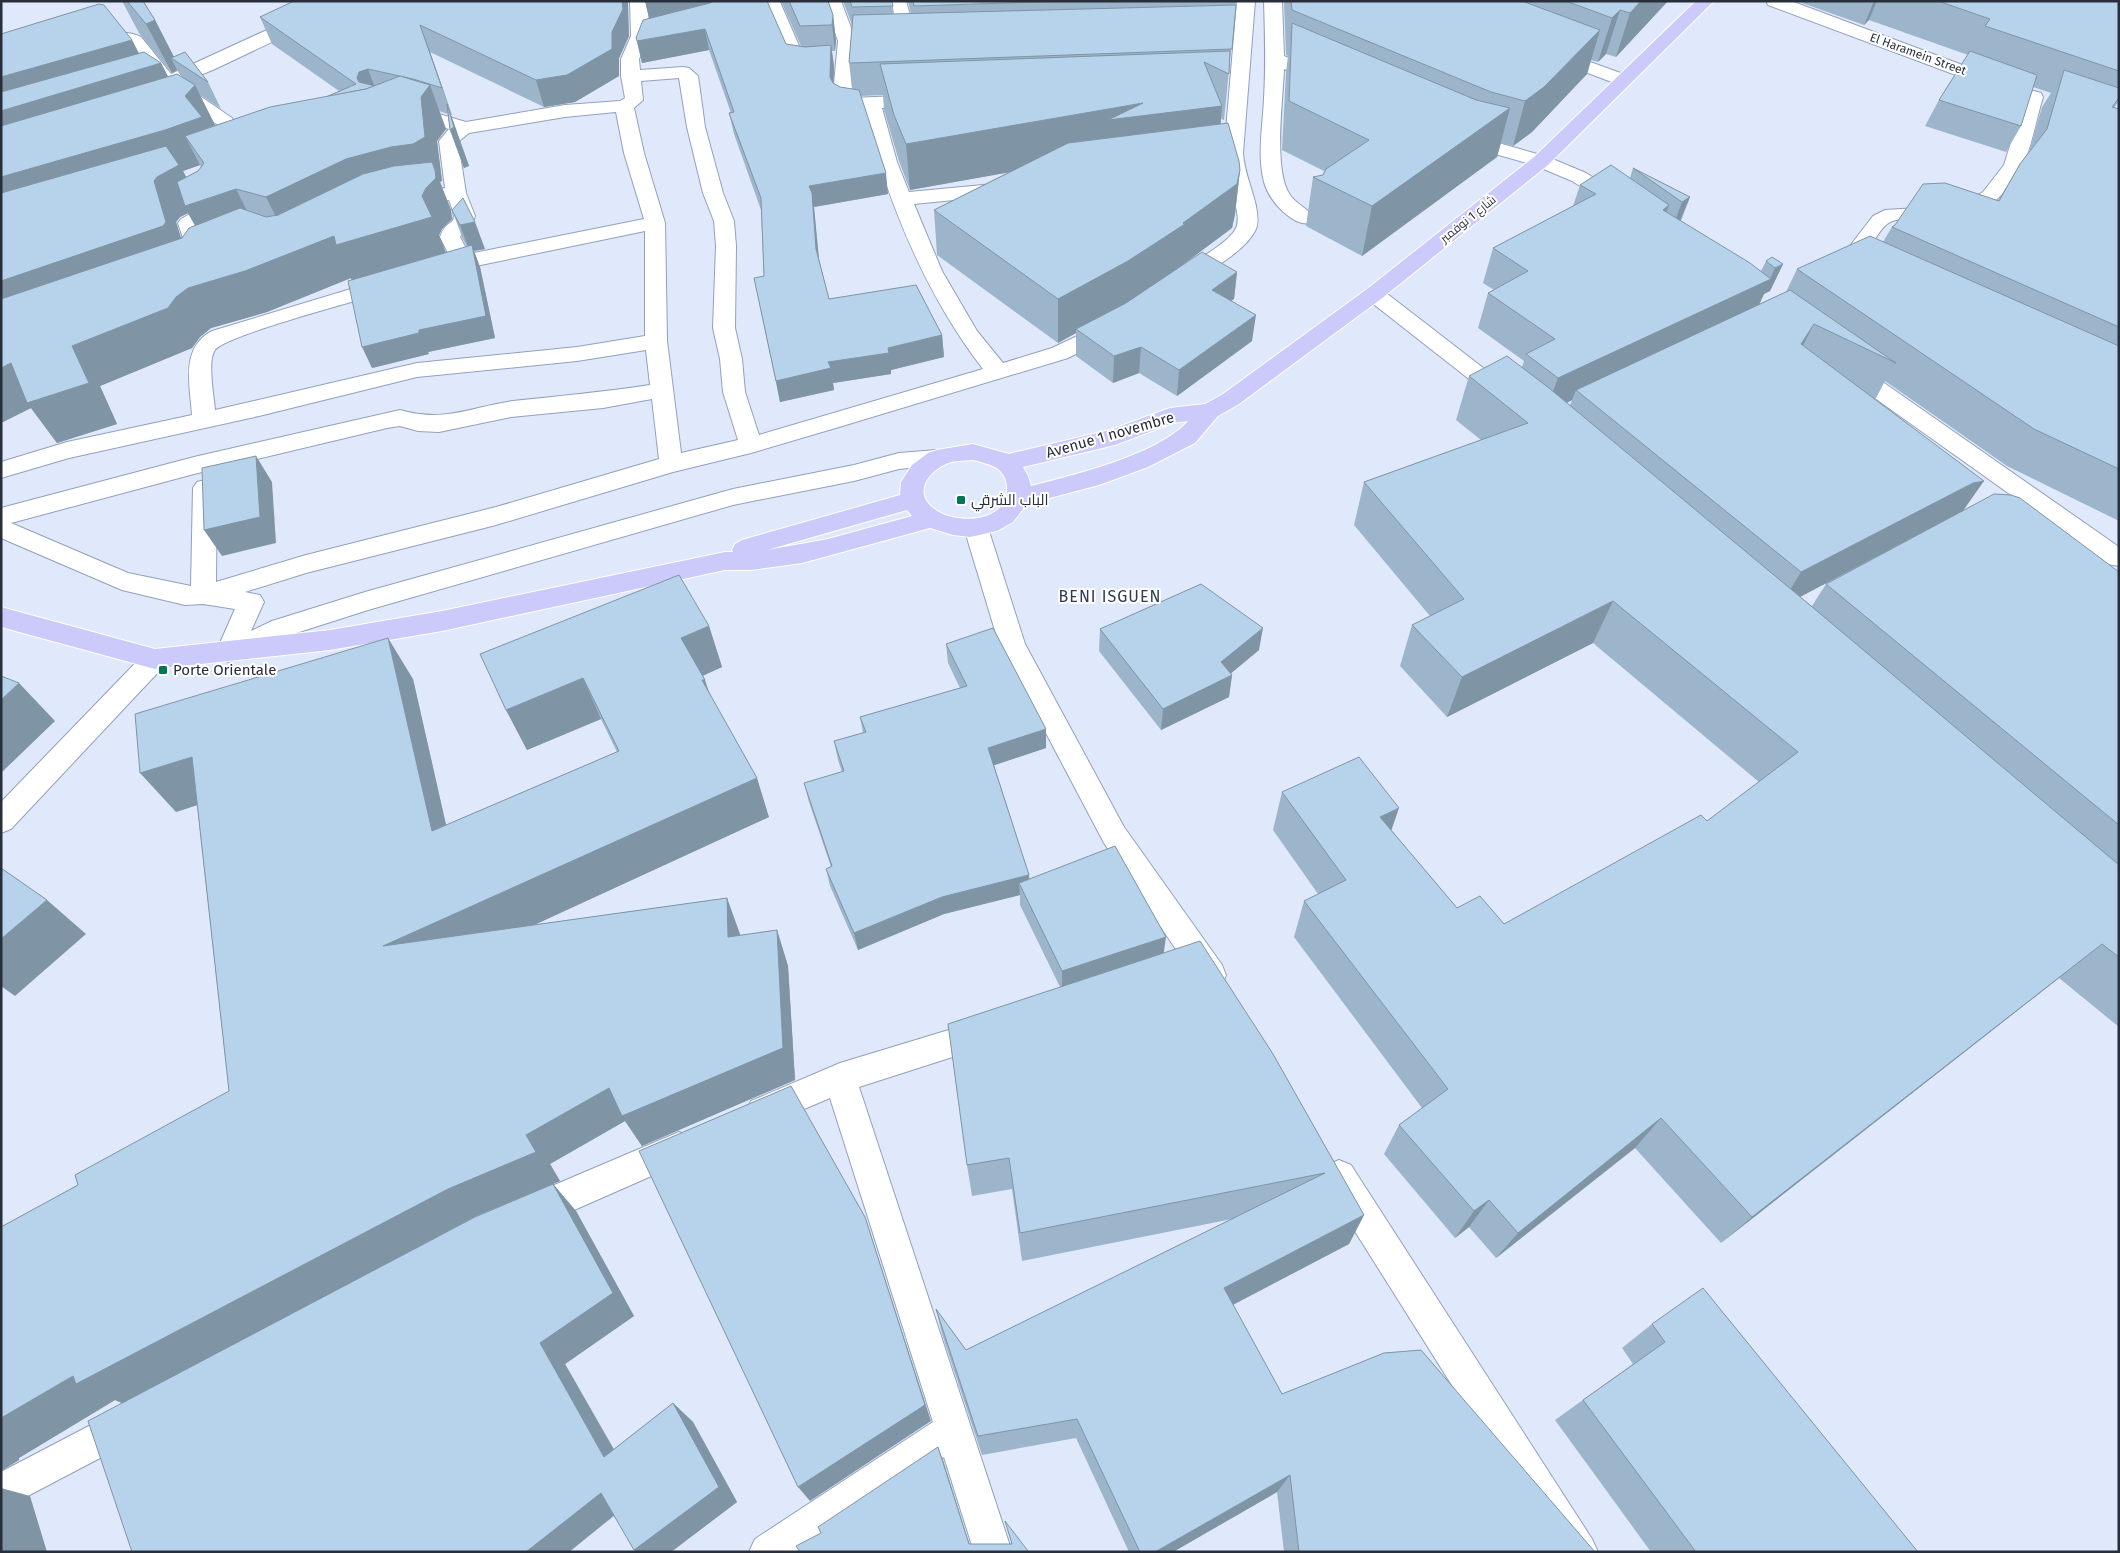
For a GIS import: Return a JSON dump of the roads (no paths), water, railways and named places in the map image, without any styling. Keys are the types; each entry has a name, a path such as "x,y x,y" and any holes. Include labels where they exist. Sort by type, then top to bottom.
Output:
{"main road":[{"name":"شارع 1 نوفمبر","path":"1210,411 1231,399 1374,294 1541,161 1622,80 1706,1"},
{"name":"Avenue 1 novembre","path":"1006,463 1115,436 1170,416 1210,411"},
{"name":"Avenue 1 novembre","path":"1018,498 1091,479 1140,461 1187,437 1210,411"},
{"path":"973,452 991,456 1006,463 1016,474 1020,486 1018,498 1013,508 1004,517 991,524 976,528 960,529 943,526 929,520 919,511 912,500 912,488 916,476 925,466 938,458 955,453 973,452"},
{"path":"725,562 751,546 912,500"},
{"path":"1,617 155,658 230,652 330,640 442,621 725,562 753,563 789,557 929,520"}],"street":[{"path":"149,88 210,65 344,1"},
{"path":"463,262 450,237 452,231 465,220 465,216 456,193 448,141 456,132 464,128 565,111 624,106 634,100 630,76 630,59 648,34 639,1"},
{"path":"832,1 853,46 843,99 854,104 939,100"},
{"path":"897,1 900,40 928,39"},
{"path":"1167,290 1233,244 1245,230 1247,214 1225,159 1235,30 1246,1"},
{"path":"1273,1 1275,59 1271,158 1274,183 1283,200 1306,219"},
{"name":"El Haramein Street","path":"1774,1 2053,103"},
{"path":"744,2 774,6 796,59 808,61 853,46"},
{"path":"75,51 120,37 128,37 135,41 190,108 225,122 228,126 219,133 218,138 234,162"},
{"path":"1541,49 1622,80"},
{"path":"1275,59 1338,86"},
{"path":"630,76 680,72 689,76 696,127 713,192 724,221 726,246 724,328 731,360 734,392 751,445"},
{"path":"1824,274 1856,267 1880,220 1892,214 1950,212 1971,208 1990,196 2013,166 2034,97"},
{"path":"871,103 887,162 932,271 968,334 998,372"},
{"path":"624,106 634,153 655,223 656,341 671,464"},
{"path":"390,114 416,112 464,128"},
{"path":"1445,131 1472,142 1541,161 1586,180 1638,216"},
{"path":"198,182 215,207 188,223 203,264"},
{"path":"902,199 1020,186"},
{"path":"391,204 409,199 456,193"},
{"path":"204,420 201,353 209,342 220,336 463,262 655,223"},
{"path":"1374,294 1520,407"},
{"path":"203,595 306,564 496,516 671,464 751,445 998,372 1060,353 1097,335 1128,315"},
{"path":"1,470 67,450 417,370 577,354 656,341"},
{"path":"1829,355 2113,562"},
{"path":"1,517 206,462 400,418 418,423 439,424 511,409 604,400 662,390"},
{"path":"230,652 281,628 348,606 733,497 854,473 898,461 938,458"},
{"path":"203,595 206,462"},
{"path":"1,528 122,581 176,594 203,595 251,602 230,652"},
{"path":"976,528 1012,644 1114,835 1188,965 1228,1002"},
{"path":"1,820 155,658"},
{"path":"507,1223 840,1078 1015,1022"},
{"path":"840,1078 993,1552"},
{"path":"1324,1152 1579,1552"},
{"path":"1,1492 151,1411"},
{"path":"768,1552 954,1429"}],"place":[{"name":"الباب الشرقي","path":"961,500"},
{"name":"Porte Orientale","path":"163,670"}],"district":[{"name":"BENI ISGUEN","path":"1110,596"}]}
